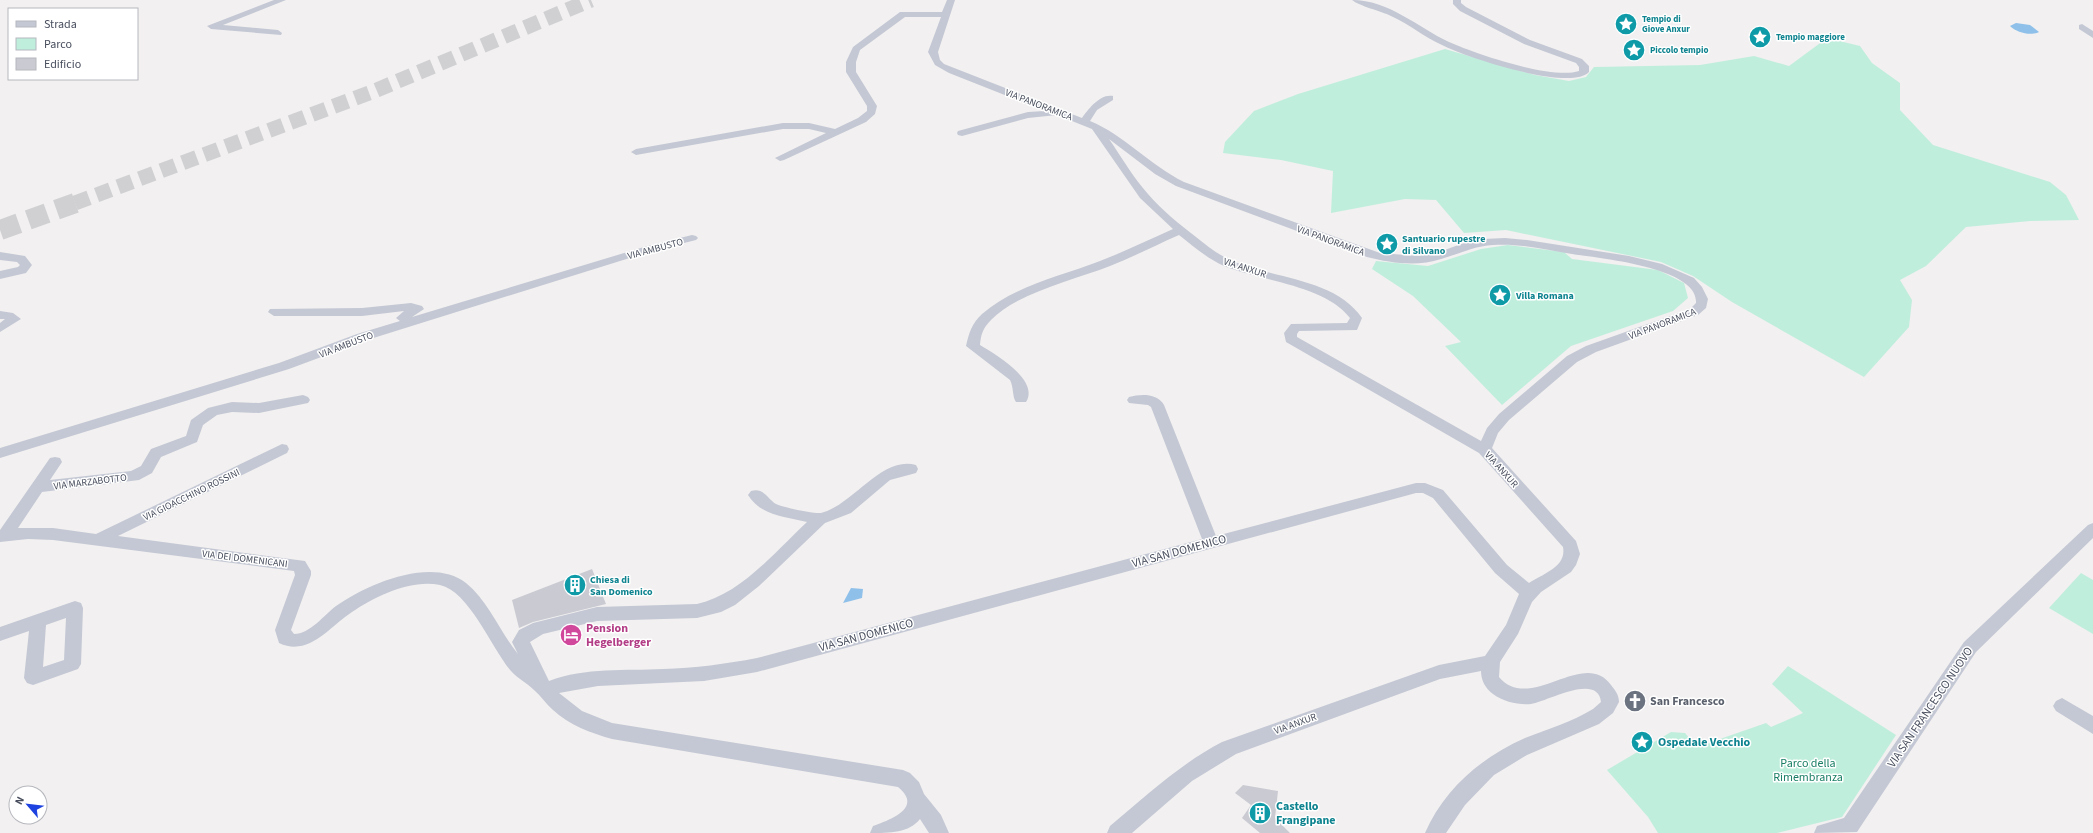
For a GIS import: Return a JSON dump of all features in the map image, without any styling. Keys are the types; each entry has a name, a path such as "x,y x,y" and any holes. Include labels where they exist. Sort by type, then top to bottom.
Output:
{"street":[{"path":"278,33 211,26 282,0"},
{"name":"VIA PANORAMICA","path":"951,0 933,52 937,62 956,73 1090,124 1114,138 1154,170 1172,181 1372,255 1393,259 1426,259 1478,242 1515,241 1644,263 1684,278 1699,291 1703,298 1702,304 1694,312 1591,349 1566,362 1498,424 1484,449"},
{"path":"1356,0 1398,16 1447,44 1492,59 1552,75 1574,76 1584,72 1584,66 1579,61 1528,42 1463,9 1457,4 1457,0"},
{"path":"780,158 866,117 872,110 871,104 851,72 852,58 858,46 902,14 946,15"},
{"path":"2082,27 2093,35"},
{"path":"1090,124 1094,108 1110,98"},
{"path":"962,134 1028,116 1060,113"},
{"name":"VIA ANXUR","path":"1090,124 1138,189 1155,208 1211,254 1228,264 1293,282 1331,298 1350,309 1356,318 1352,327 1296,327 1290,333 1291,339 1484,449 1567,541 1572,550 1570,563 1529,593 1512,629 1491,662 1468,665 1439,672 1229,748 1196,768 1117,833"},
{"path":"636,152 783,126 809,126 836,132"},
{"path":"1021,399 1021,388 1016,378 990,356 973,346 973,334 980,323 989,315 1019,297 1118,258 1181,230"},
{"name":"VIA AMBUSTO","path":"0,453 288,365 362,337 648,249 692,238"},
{"path":"0,256 21,259 26,265 22,270 0,276"},
{"path":"274,312 362,312 411,307 418,309 412,314 362,337"},
{"path":"0,315 9,316 15,319 0,328"},
{"name":"VIA MARZABOTTO","path":"38,487 134,476 147,469 151,459 156,453 192,439 196,423 206,414 228,407 267,407 303,400"},
{"path":"1134,400 1151,400 1157,405 1211,542"},
{"name":"VIA GIOACCHINO ROSSINI","path":"99,539 282,449"},
{"path":"2,536 55,462"},
{"path":"911,469 885,476 846,509 820,519 753,582 735,597 715,607 697,611 597,614 558,623 529,632 521,642 542,685 558,704 569,713 587,723 605,730 653,739 903,779 910,784 917,800 934,821 939,833"},
{"name":"VIA SAN DOMENICO","path":"542,685 565,683 588,678 700,675 757,665 1406,490 1425,488 1434,492 1443,499 1498,565 1529,593"},
{"path":"756,494 766,505 776,510 805,514 820,519"},
{"name":"VIA SAN FRANCESCO NUOVO","path":"1824,833 1850,826 1970,647 2093,529"},
{"name":"VIA DEI DOMENICANI","path":"2,536 38,533 99,539 299,565 304,571 283,630 283,635 288,640 297,640 307,637 347,606 387,587 415,580 434,578 450,581 466,594 519,667 542,685"},
{"path":"0,634 38,621"},
{"path":"1435,833 1468,788 1491,766 1520,749 1593,718 1604,711 1610,701 1604,688 1593,682 1581,679 1530,697 1512,696 1499,689 1492,682 1489,672 1491,662"},
{"path":"2062,706 2093,726"},
{"path":"880,833 906,822 916,808 917,800"}],"green space":[{"path":"1827,38 1860,46 1872,63 1900,83 1900,110 1933,145 2050,182 2066,195 2079,220 2030,221 1966,227 1926,266 1900,280 1912,300 1909,327 1864,377 1732,302 1693,276 1661,262 1506,230 1464,233 1436,200 1405,199 1331,213 1333,171 1281,160 1223,153 1225,142 1254,111 1298,94 1445,49 1535,75 1569,81 1586,77 1594,67 1700,65 1754,56 1789,66"},
{"path":"1508,245 1564,252 1572,259 1658,270 1684,283 1688,298 1673,311 1571,346 1502,405 1445,346 1461,342 1413,296 1372,269 1376,261 1428,266 1481,249"},
{"path":"2081,573 2093,580 2093,634 2049,608"},
{"name":"Parco della Rimembranza","path":"1788,666 1896,735 1842,817 1777,833 1658,833 1648,817 1607,770 1671,732 1685,733 1697,747 1766,723 1771,727 1803,713 1772,684"}],"water":[{"path":"2016,23 2030,25 2039,32 2028,34 2020,32 2010,26"},
{"path":"851,588 863,589 862,598 843,603"}],"building":[{"name":"Chiesa di San Domenico","path":"592,569 606,604 533,622 519,628 512,600"},
{"name":"Castello Frangipane","path":"1243,785 1278,791 1275,818 1290,833 1260,833 1242,818 1251,805 1235,793"}],"tunnel":[{"path":"75,203 372,92 591,0"},
{"path":"0,230 78,202"}],"place":[{"name":"Tempio di Giove Anxur","path":"1626,24"},
{"name":"Tempio maggiore","path":"1760,37"},
{"name":"Piccolo tempio","path":"1634,50"},
{"name":"Santuario rupestre di Silvano","path":"1387,244"},
{"name":"Villa Romana","path":"1500,295"},
{"name":"Chiesa di San Domenico","path":"575,585"},
{"name":"Pension Hegelberger","path":"571,635"},
{"name":"San Francesco","path":"1635,701"},
{"name":"Ospedale Vecchio","path":"1642,742"},
{"name":"Castello Frangipane","path":"1260,813"}]}
